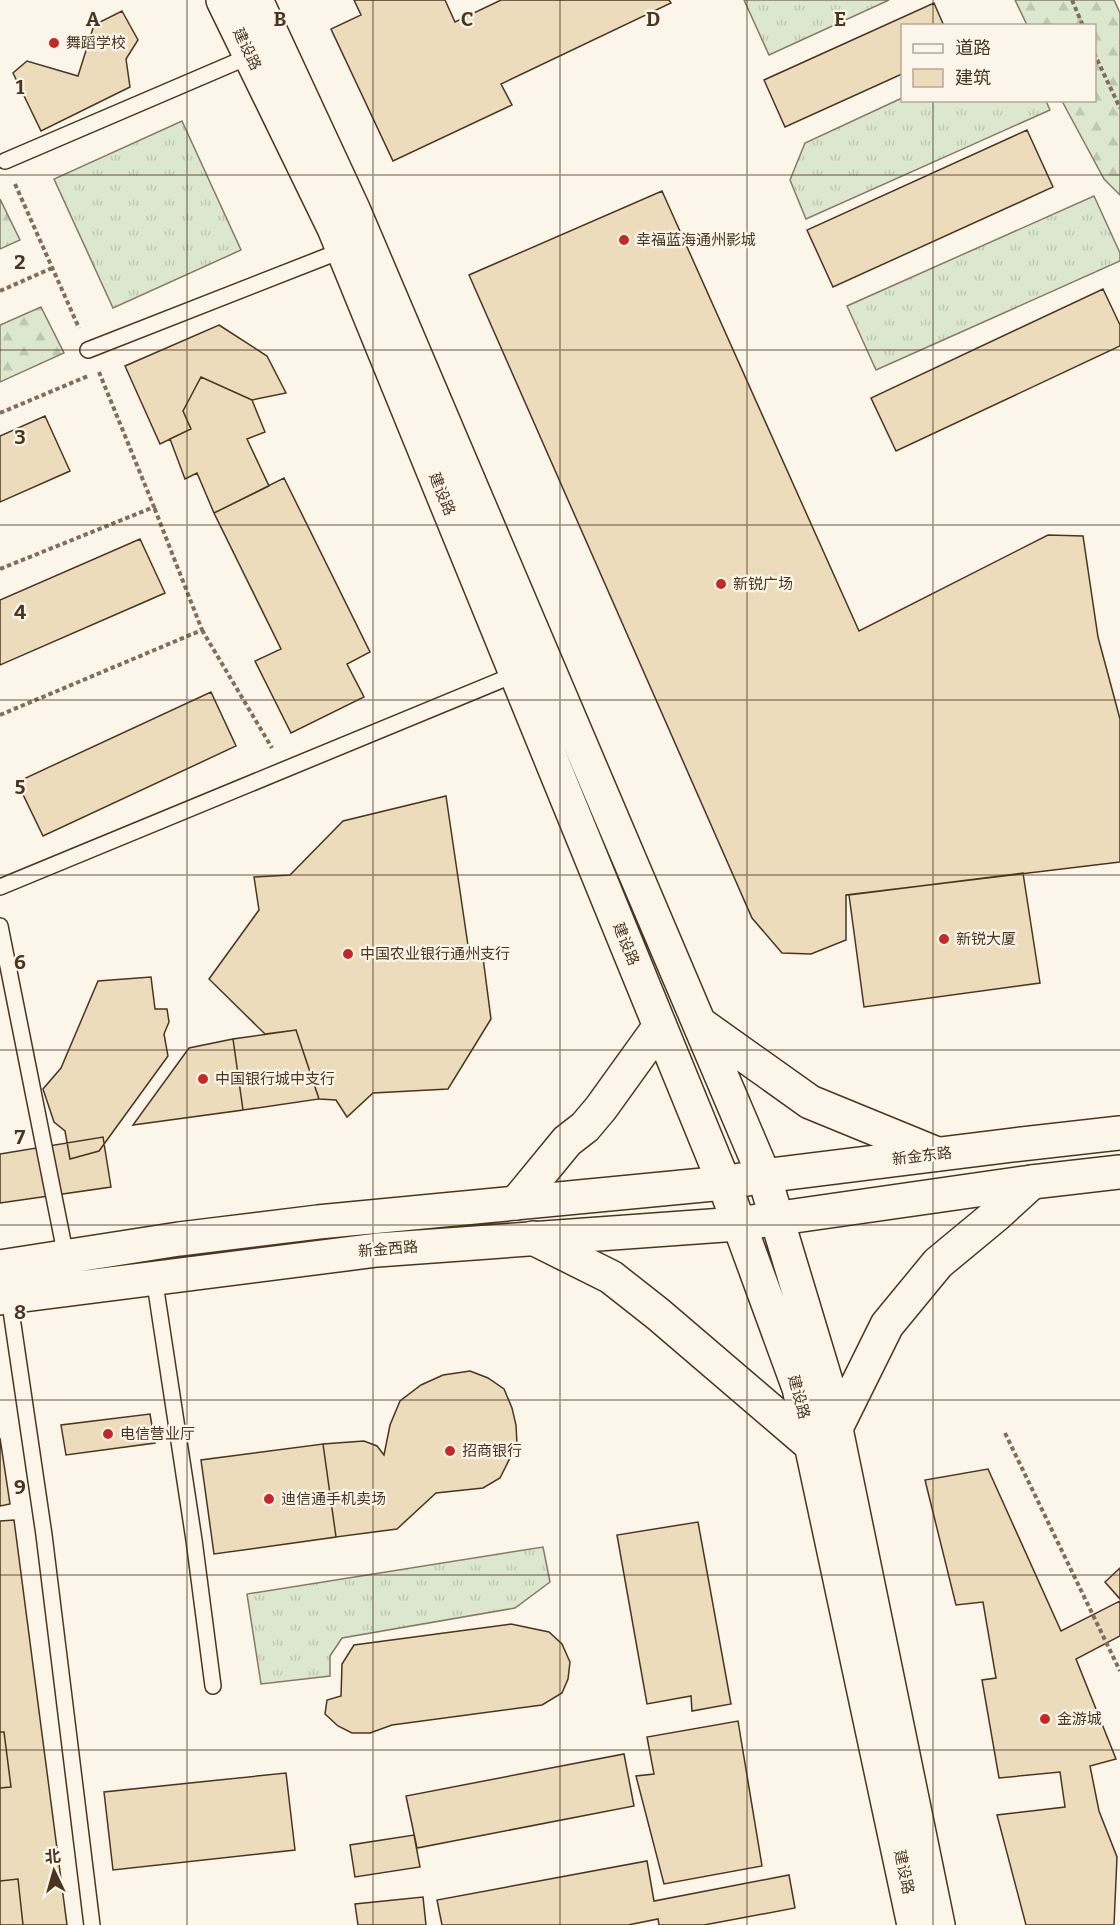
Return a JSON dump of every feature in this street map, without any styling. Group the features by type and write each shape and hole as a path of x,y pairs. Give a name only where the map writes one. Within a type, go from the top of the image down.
{"street":[{"name":"建设路","path":"224,0 343,250 724,1183 799,1388 824,1436 938,1925"},
{"name":"建设路","path":"256,0 353,209 764,1176 827,1385 824,1436 914,1925"},
{"path":"699,1023 810,1102 937,1154"},
{"path":"516,1203 567,1141 585,1127 601,1108 660,1026"},
{"name":"新金东路","path":"724,1183 937,1154 1120,1133"},
{"path":"777,1219 1032,1182 1120,1172"},
{"path":"534,1238 611,1277 711,1359 824,1436 887,1325 938,1263 1032,1182"},
{"path":"3,1287 66,1257 179,1239 307,1224 724,1183"},
{"name":"新金西路","path":"3,1287 154,1277 377,1250 738,1224 777,1219"}],"lane":[{"path":"5,161 250,56"},
{"path":"88,350 343,250"},
{"path":"0,887 516,674"},
{"path":"0,926 66,1257"},
{"path":"154,1277 194,1540 213,1686"},
{"path":"3,1287 44,1535 92,1925"}],"path":[{"path":"1072,0 1082,24"},
{"path":"1096,55 1120,108"},
{"path":"5,161 88,350"},
{"path":"0,291 52,268"},
{"path":"0,413 98,371 202,630 285,770"},
{"path":"0,568 154,507"},
{"path":"0,715 202,630"},
{"path":"1005,1433 1120,1671"}],"green space":[{"path":"744,0 889,0 769,55"},
{"path":"1015,0 1114,0 1120,13 1120,195 1104,179 1063,102 1096,102 1096,24 1027,24"},
{"path":"901,98 901,102 1046,102 1050,110 806,219 790,180 805,143"},
{"path":"182,121 241,250 113,308 54,179"},
{"path":"1094,196 1120,253 1120,261 876,370 847,306"},
{"path":"0,199 20,240 0,249"},
{"path":"41,307 64,353 0,382 0,325"},
{"path":"543,1547 550,1582 515,1608 342,1638 330,1656 330,1676 261,1684 247,1594"}],"building":[{"path":"354,0 445,0 455,22 501,0 669,0 671,3 501,84 512,105 393,161 331,29 361,15"},
{"path":"934,3 943,24 901,24 901,74 785,127 764,80"},
{"path":"122,11 138,40 126,59 130,87 41,131 13,73 27,61 78,76 94,25"},
{"path":"1027,130 1053,187 833,287 807,230"},
{"name":"新锐广场","path":"662,191 859,631 1048,535 1083,536 1098,637 1120,719 1120,862 846,895 846,940 811,954 782,953 752,918 469,275"},
{"path":"1103,289 1120,325 1120,346 896,451 871,398"},
{"path":"219,325 267,356 286,393 252,400 201,377 183,411 191,429 160,444 125,366"},
{"path":"201,377 252,400 265,432 247,439 269,486 214,513 197,473 185,479 170,439 191,429 183,411"},
{"path":"45,416 70,471 0,502 0,436"},
{"path":"284,478 370,652 347,664 364,697 291,733 255,661 281,649 214,513"},
{"path":"140,539 165,593 0,665 0,600"},
{"path":"211,692 236,746 43,836 17,782"},
{"name":"中国农业银行通州支行","path":"446,796 470,959 482,950 491,1019 448,1089 373,1093 347,1117 336,1100 319,1099 296,1030 265,1034 209,979 259,910 254,877 290,875 343,821"},
{"name":"新锐大厦","path":"1023,873 1040,983 864,1007 849,895"},
{"path":"151,977 155,1009 167,1009 169,1022 164,1034 168,1056 99,1151 70,1159 65,1131 54,1122 43,1089 61,1068 98,981"},
{"path":"296,1030 319,1099 243,1110 233,1039"},
{"name":"中国银行城中支行","path":"233,1039 243,1110 133,1125 189,1048"},
{"path":"103,1137 111,1187 0,1203 0,1154"},
{"name":"招商银行","path":"470,1371 488,1378 504,1389 512,1408 517,1444 500,1478 483,1488 436,1493 397,1529 336,1537 323,1444 364,1441 377,1446 384,1455 390,1425 400,1401 421,1385 443,1375"},
{"name":"电信营业厅","path":"150,1414 155,1443 66,1455 61,1425"},
{"path":"0,1438 10,1504 0,1506"},
{"name":"迪信通手机卖场","path":"323,1444 336,1537 214,1554 201,1460"},
{"name":"金游城","path":"988,1469 1061,1631 1120,1601 1120,1636 1076,1659 1116,1759 1090,1766 1099,1811 1117,1857 1114,1925 1026,1925 997,1815 1065,1807 1060,1772 999,1778 982,1680 996,1678 983,1602 956,1605 925,1480"},
{"path":"14,1520 67,1925 0,1925 0,1521"},
{"path":"698,1522 731,1704 692,1711 691,1696 647,1704 617,1535"},
{"path":"1120,1568 1120,1599 1105,1582"},
{"path":"511,1624 549,1632 562,1644 570,1662 568,1679 562,1693 542,1705 392,1725 370,1733 352,1733 338,1726 325,1714 327,1700 341,1696 342,1664 354,1645"},
{"path":"738,1721 762,1866 664,1884 636,1776 654,1774 647,1737"},
{"path":"0,1732 4,1732 11,1787 0,1788"},
{"path":"624,1754 634,1806 417,1848 406,1796"},
{"path":"286,1773 295,1850 113,1870 104,1792"},
{"path":"414,1835 420,1867 355,1877 350,1845"},
{"path":"647,1861 654,1901 789,1875 795,1908 704,1925 659,1925 658,1919 628,1925 442,1925 437,1900"},
{"path":"18,1879 23,1925 0,1925 0,1881"},
{"path":"423,1897 426,1925 358,1925 355,1904"}],"place":[{"name":"舞蹈学校","path":"54,43"},
{"name":"幸福蓝海通州影城","path":"624,240"},
{"name":"新锐广场","path":"721,584"},
{"name":"新锐大厦","path":"944,939"},
{"name":"中国农业银行通州支行","path":"348,954"},
{"name":"中国银行城中支行","path":"203,1079"},
{"name":"电信营业厅","path":"108,1434"},
{"name":"招商银行","path":"450,1451"},
{"name":"迪信通手机卖场","path":"269,1499"},
{"name":"金游城","path":"1045,1719"}]}
